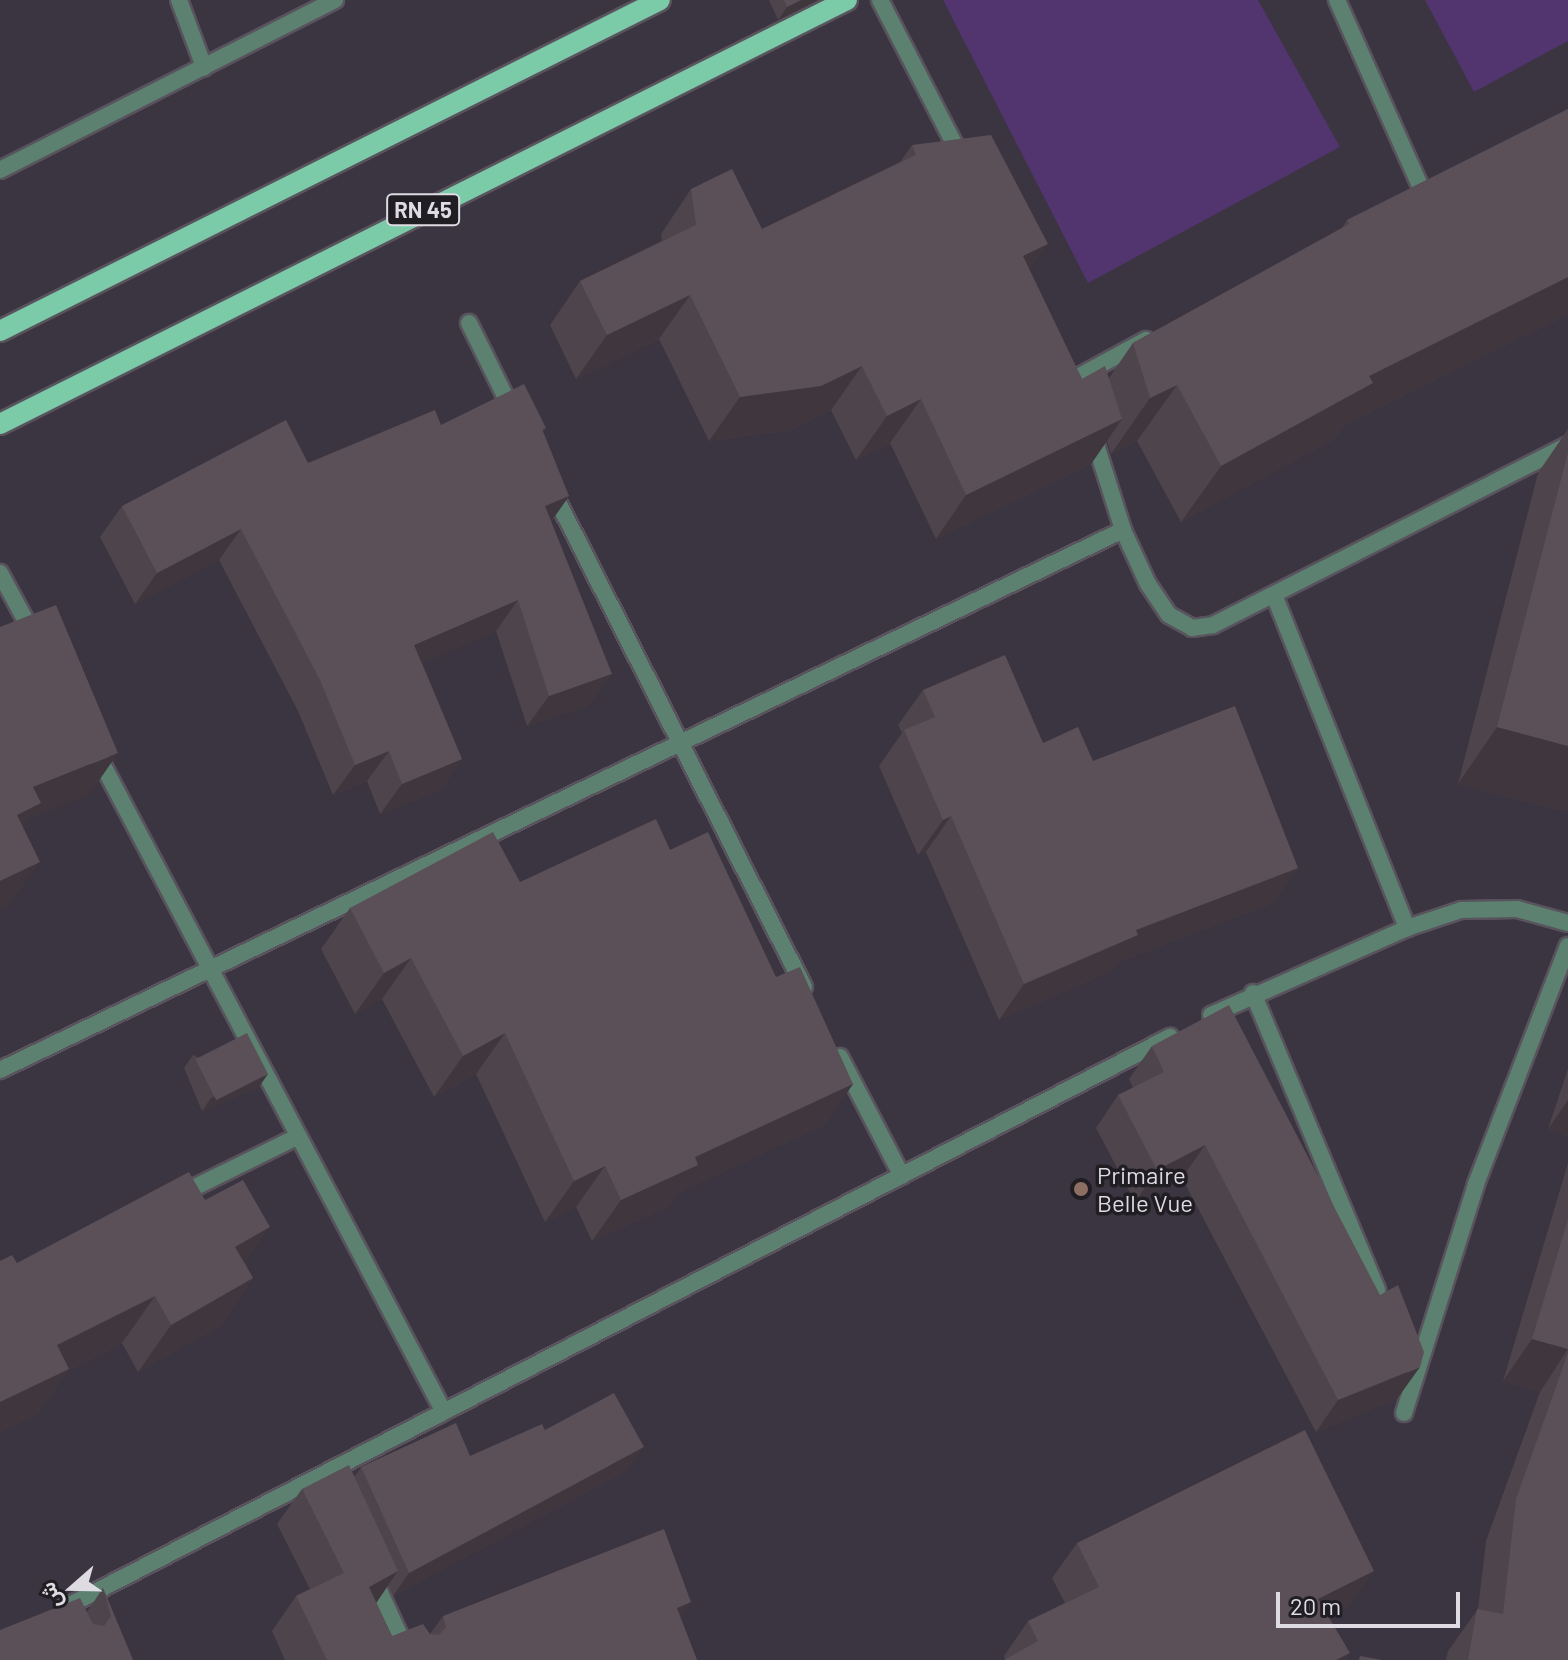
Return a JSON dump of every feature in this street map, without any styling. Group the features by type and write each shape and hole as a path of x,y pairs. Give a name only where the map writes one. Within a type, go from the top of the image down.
{"main road":[{"path":"0,331 660,0"},
{"name":"RN 45","path":"0,424 847,0"}],"street":[{"path":"179,0 204,67"},
{"path":"0,170 335,0"},
{"path":"880,0 974,182"},
{"path":"1337,0 1422,190"},
{"path":"469,323 525,435"},
{"path":"1159,333 1077,386 1123,530 1169,615 1192,628 1213,625 1568,445"},
{"path":"546,477 815,1009"},
{"path":"0,1070 212,965 1123,530"},
{"path":"1,577 40,648"},
{"path":"1274,595 1407,928"},
{"path":"85,730 212,965 444,1412"},
{"path":"54,1627 49,1616 328,1481 444,1412 1253,993 1407,928 1461,910 1517,909 1568,923"},
{"path":"1404,1413 1476,1184 1568,946"},
{"path":"1253,993 1377,1290"},
{"path":"829,1037 902,1176"},
{"path":"160,1204 299,1136"},
{"path":"365,1560 411,1660"}],"shaded area":[{"path":"943,0 1258,0 1340,147 1088,283"},
{"path":"1425,0 1568,0 1568,41 1474,92"}],"building":[{"path":"784,0 801,0 787,7"},
{"path":"1568,109 1568,277 1369,376 1373,383 1221,466 1177,385 1150,398 1133,343 1349,224 1347,220"},
{"path":"991,135 1048,244 1023,256 1082,379 1105,366 1122,419 966,495 921,399 887,416 862,366 821,386 740,397 690,295 607,335 580,281 696,225 691,189 732,169 762,229 916,155 912,145"},
{"path":"524,384 546,428 542,429 569,496 545,506 612,674 549,696 518,600 414,645 462,759 402,784 389,751 355,765 320,680 241,529 157,573 122,506 286,420 308,463 435,410 441,425"},
{"path":"1568,452 1568,746 1497,727"},
{"path":"56,605 118,753 33,787 41,803 17,815 40,862 0,881 0,627"},
{"path":"1005,655 1043,743 1078,727 1093,761 1235,706 1298,868 1136,930 1138,935 1024,984 951,816 943,820 904,730 935,717 923,690"},
{"path":"656,819 670,850 708,832 776,977 800,967 853,1084 695,1157 698,1165 621,1200 605,1166 574,1181 505,1033 463,1056 411,958 384,973 350,908 493,832 520,882"},
{"path":"1229,1005 1380,1295 1398,1285 1424,1352 1420,1367 1338,1400 1205,1145 1157,1170 1118,1095 1164,1072 1152,1046"},
{"path":"247,1033 268,1074 216,1100 195,1059"},
{"path":"189,1172 205,1200 243,1180 270,1227 235,1247 253,1278 171,1325 155,1296 57,1345 69,1369 0,1402 0,1261 12,1255 17,1263"},
{"path":"1568,1219 1568,1349 1532,1339"},
{"path":"1568,1353 1568,1660 1468,1660 1477,1609 1503,1614 1516,1499"},
{"path":"614,1393 644,1447 409,1573 361,1467 456,1423 470,1456 542,1424 545,1430"},
{"path":"1305,1430 1374,1571 1318,1599 1350,1653 1336,1660 1004,1660 1038,1641 1028,1621 1099,1587 1077,1543"},
{"path":"349,1465 398,1571 369,1587 392,1636 423,1624 430,1634 439,1635 446,1627 443,1616 664,1529 691,1602 677,1608 697,1660 327,1660 296,1596 344,1573 302,1489"},
{"path":"103,1588 133,1660 0,1660 0,1630 80,1598 93,1624 104,1626 111,1616"},
{"path":"1360,1656 1382,1660 1359,1660"}],"place":[{"name":"Primaire Belle Vue","path":"1081,1189"}]}
